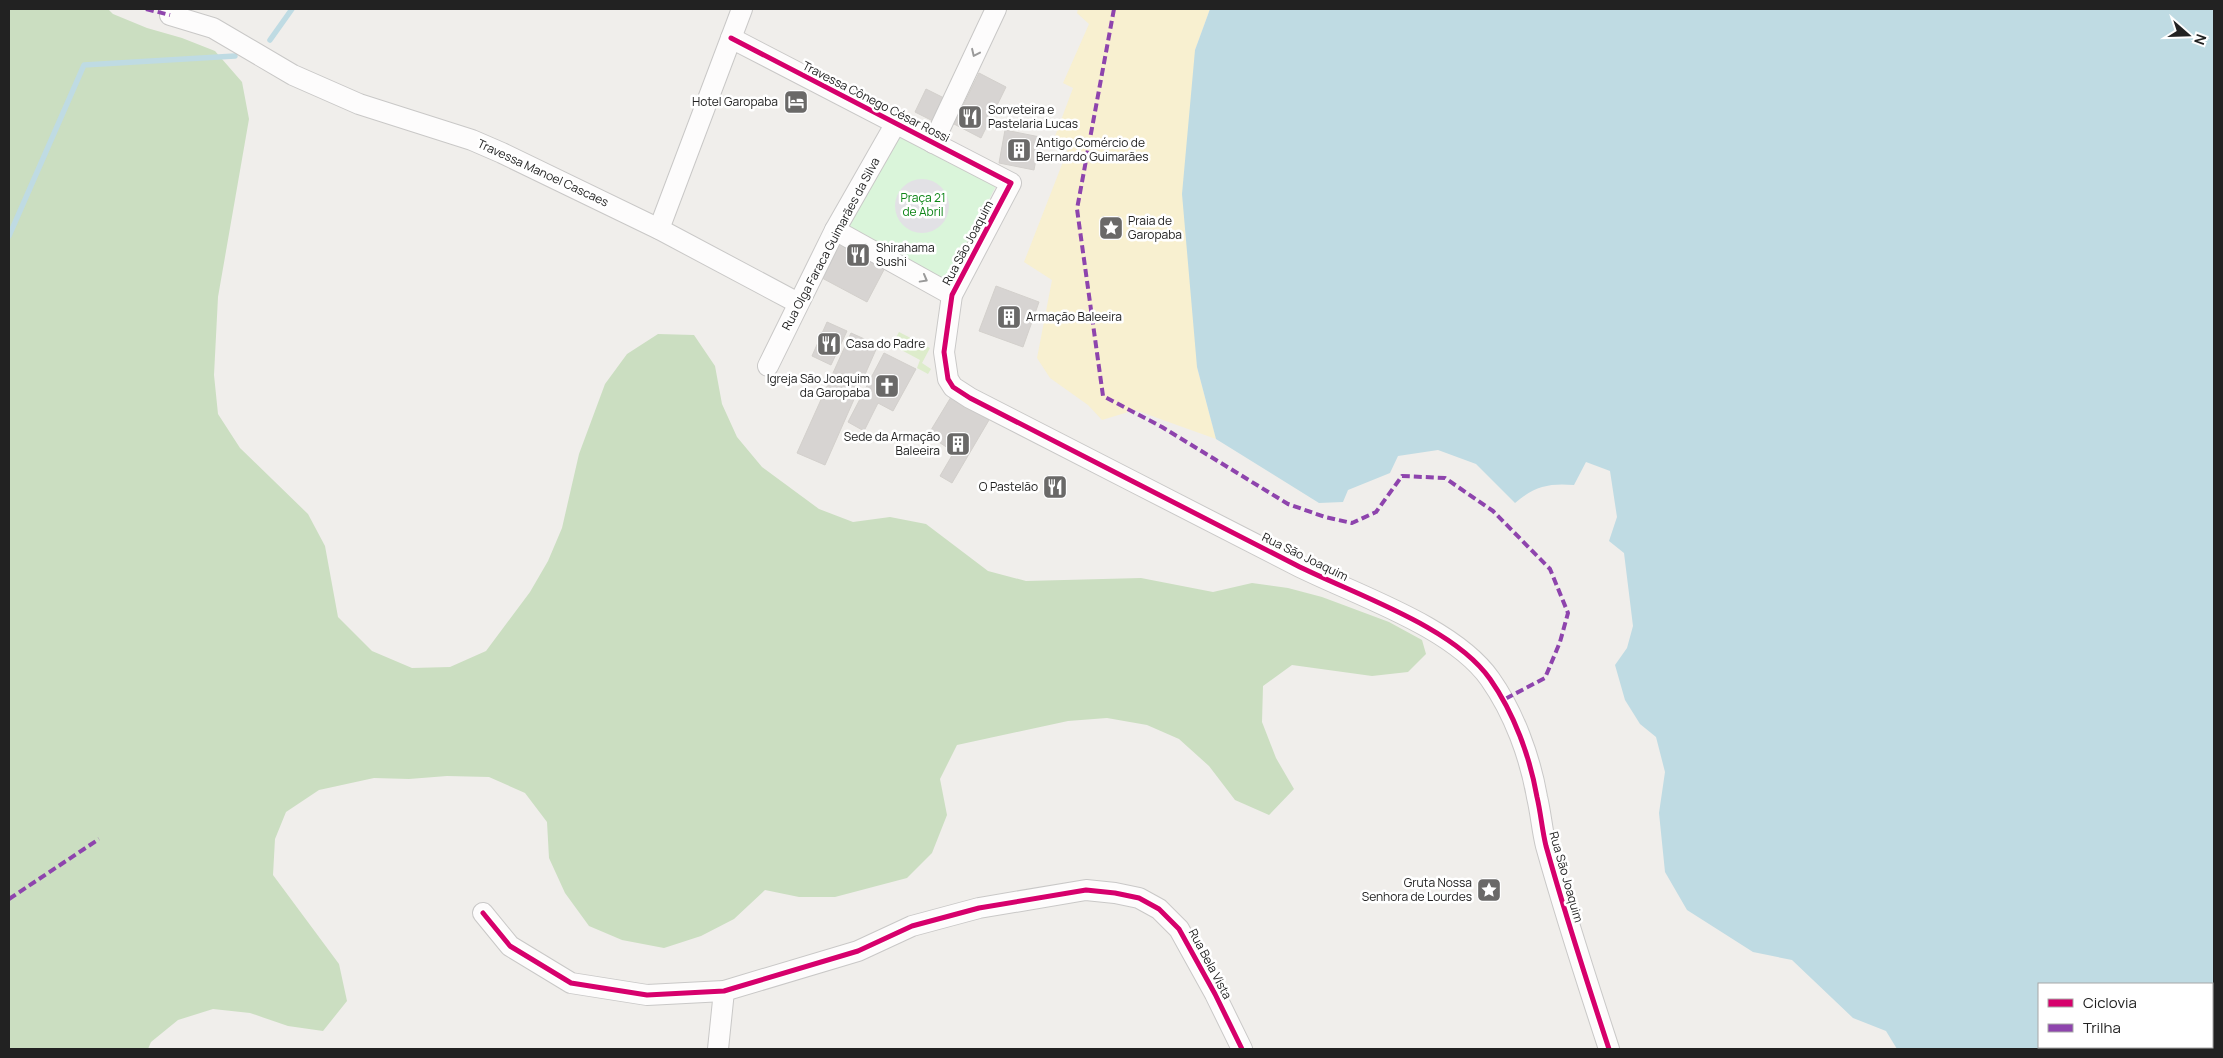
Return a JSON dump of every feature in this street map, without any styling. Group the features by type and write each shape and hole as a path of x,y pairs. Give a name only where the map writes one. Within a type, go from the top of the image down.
{"street":[{"path":"659,229 742,9"},
{"path":"933,143 996,9"},
{"name":"Travessa Manoel Cascaes","path":"170,15 213,28 293,74 358,104 472,140 502,152 659,229 798,303"},
{"name":"Travessa Cônego César Rossi","path":"731,38 1012,183"},
{"name":"Rua Olga Faraca Guimarães da Silva","path":"768,366 835,230 896,123"},
{"name":"Rua São Joaquim","path":"1012,183 952,295 944,352 948,380 953,387 970,398 1298,567 1362,595 1432,630 1476,662 1490,678 1503,700 1526,752 1538,798 1541,828 1558,891 1609,1049"},
{"path":"835,230 952,295"},
{"name":"Rua Bela Vista","path":"483,913 510,946 571,983 647,995 724,991 858,950 912,926 979,908 1086,890 1115,893 1138,898 1159,909 1179,928 1242,1049"},
{"path":"718,1049 724,991"}],"green space":[{"path":"9,9 108,9 113,14 147,28 182,38 215,51 242,82 249,119 218,297 214,375 218,414 240,448 308,514 325,546 338,617 372,651 412,668 450,667 486,651 530,592 548,561 562,528 579,454 605,384 627,354 658,334 694,335 715,366 722,404 737,437 762,467 819,509 853,522 890,517 926,524 988,571 1026,581 1141,578 1213,592 1252,583 1288,588 1322,597 1389,622 1422,640 1426,654 1408,672 1372,676 1292,665 1263,686 1262,722 1276,758 1294,789 1269,815 1235,800 1209,766 1179,739 1147,725 1107,718 1068,721 957,745 940,779 947,815 932,853 907,878 835,897 799,897 765,890 734,919 701,936 664,948 622,940 589,926 565,893 549,858 547,822 525,793 489,777 447,776 409,779 374,778 319,790 286,812 275,839 273,875 339,964 347,1001 323,1031 288,1026 250,1013 213,1009 178,1020 151,1042 148,1049 9,1049"},
{"name":"Praça 21 de Abril","path":"900,131 997,184 947,281 848,226"},
{"path":"899,332 930,348 922,363 931,369 928,374 917,368 920,360 892,345"}],"sand":[{"name":"Praia de Garopaba","path":"1078,9 1210,9 1195,50 1197,367 1216,439 1135,410 1102,420 1088,405 1050,378 1037,358 1052,280 1024,262 1068,149 1054,139 1073,88 1063,83 1089,24 1077,13"}],"shaded area":[{"name":"Praça 21 de Abril","path":"922,179 932,181 941,187 947,196 949,206 947,216 941,225 932,231 922,233 912,231 903,225 897,216 895,206 897,196 903,187 912,181"}],"water":[{"path":"1210,9 2214,9 2214,1049 1897,1049 1886,1031 1853,1018 1792,960 1753,952 1687,910 1665,872 1659,813 1665,772 1656,737 1640,724 1625,700 1615,665 1627,648 1633,626 1624,553 1609,541 1617,517 1610,471 1586,462 1574,485 1550,485 1536,489 1515,503 1476,464 1438,450 1398,456 1390,473 1348,490 1343,502 1319,503 1216,439 1197,367 1182,194 1195,50"}],"building":[{"path":"979,73 1006,87 981,138 954,124"},
{"path":"926,89 946,99 935,122 915,112"},
{"name":"Antigo Comércio de Bernardo Guimarães","path":"1005,130 1040,137 1034,170 999,163"},
{"path":"842,240 887,264 867,302 822,278"},
{"name":"Armação Baleeira","path":"996,286 1039,302 1023,347 979,331"},
{"name":"Casa do Padre","path":"827,322 847,331 831,365 812,356"},
{"path":"851,333 878,345 825,465 797,453"},
{"name":"Igreja São Joaquim da Garopaba","path":"884,353 916,369 893,411 878,403 864,431 848,422"},
{"name":"Sede da Armação Baleeira","path":"951,397 989,420 952,483 940,476 954,452 928,435"}],"waterway":[{"path":"270,40 292,9"},
{"path":"9,236 84,65 235,56"}],"marked path":[{"path":"146,9 170,15"},
{"path":"1114,9 1077,209 1103,396 1162,427 1288,504 1325,517 1352,523 1376,512 1402,476 1445,478 1493,511 1550,569 1568,613 1560,642 1545,678 1503,700"},
{"path":"9,899 99,839"}],"cycle path":[{"path":"731,38 1011,183 952,295 944,352 948,379 953,387 970,398 1296,565 1427,627 1452,643 1473,660 1490,679 1514,721 1530,766 1546,846 1568,922 1609,1049"},
{"path":"483,913 510,946 571,983 647,995 724,991 858,951 912,926 979,908 1086,890 1115,893 1139,898 1159,909 1179,929 1215,994 1242,1049"}],"place":[{"name":"Hotel Garopaba","path":"796,102"},
{"name":"Sorveteira e Pastelaria Lucas","path":"970,117"},
{"name":"Antigo Comércio de Bernardo Guimarães","path":"1019,150"},
{"name":"Praia de Garopaba","path":"1111,228"},
{"name":"Shirahama Sushi","path":"858,255"},
{"name":"Armação Baleeira","path":"1009,317"},
{"name":"Casa do Padre","path":"829,344"},
{"name":"Igreja São Joaquim da Garopaba","path":"887,386"},
{"name":"Sede da Armação Baleeira","path":"958,444"},
{"name":"O Pastelão","path":"1055,487"},
{"name":"Gruta Nossa Senhora de Lourdes","path":"1489,890"}]}
